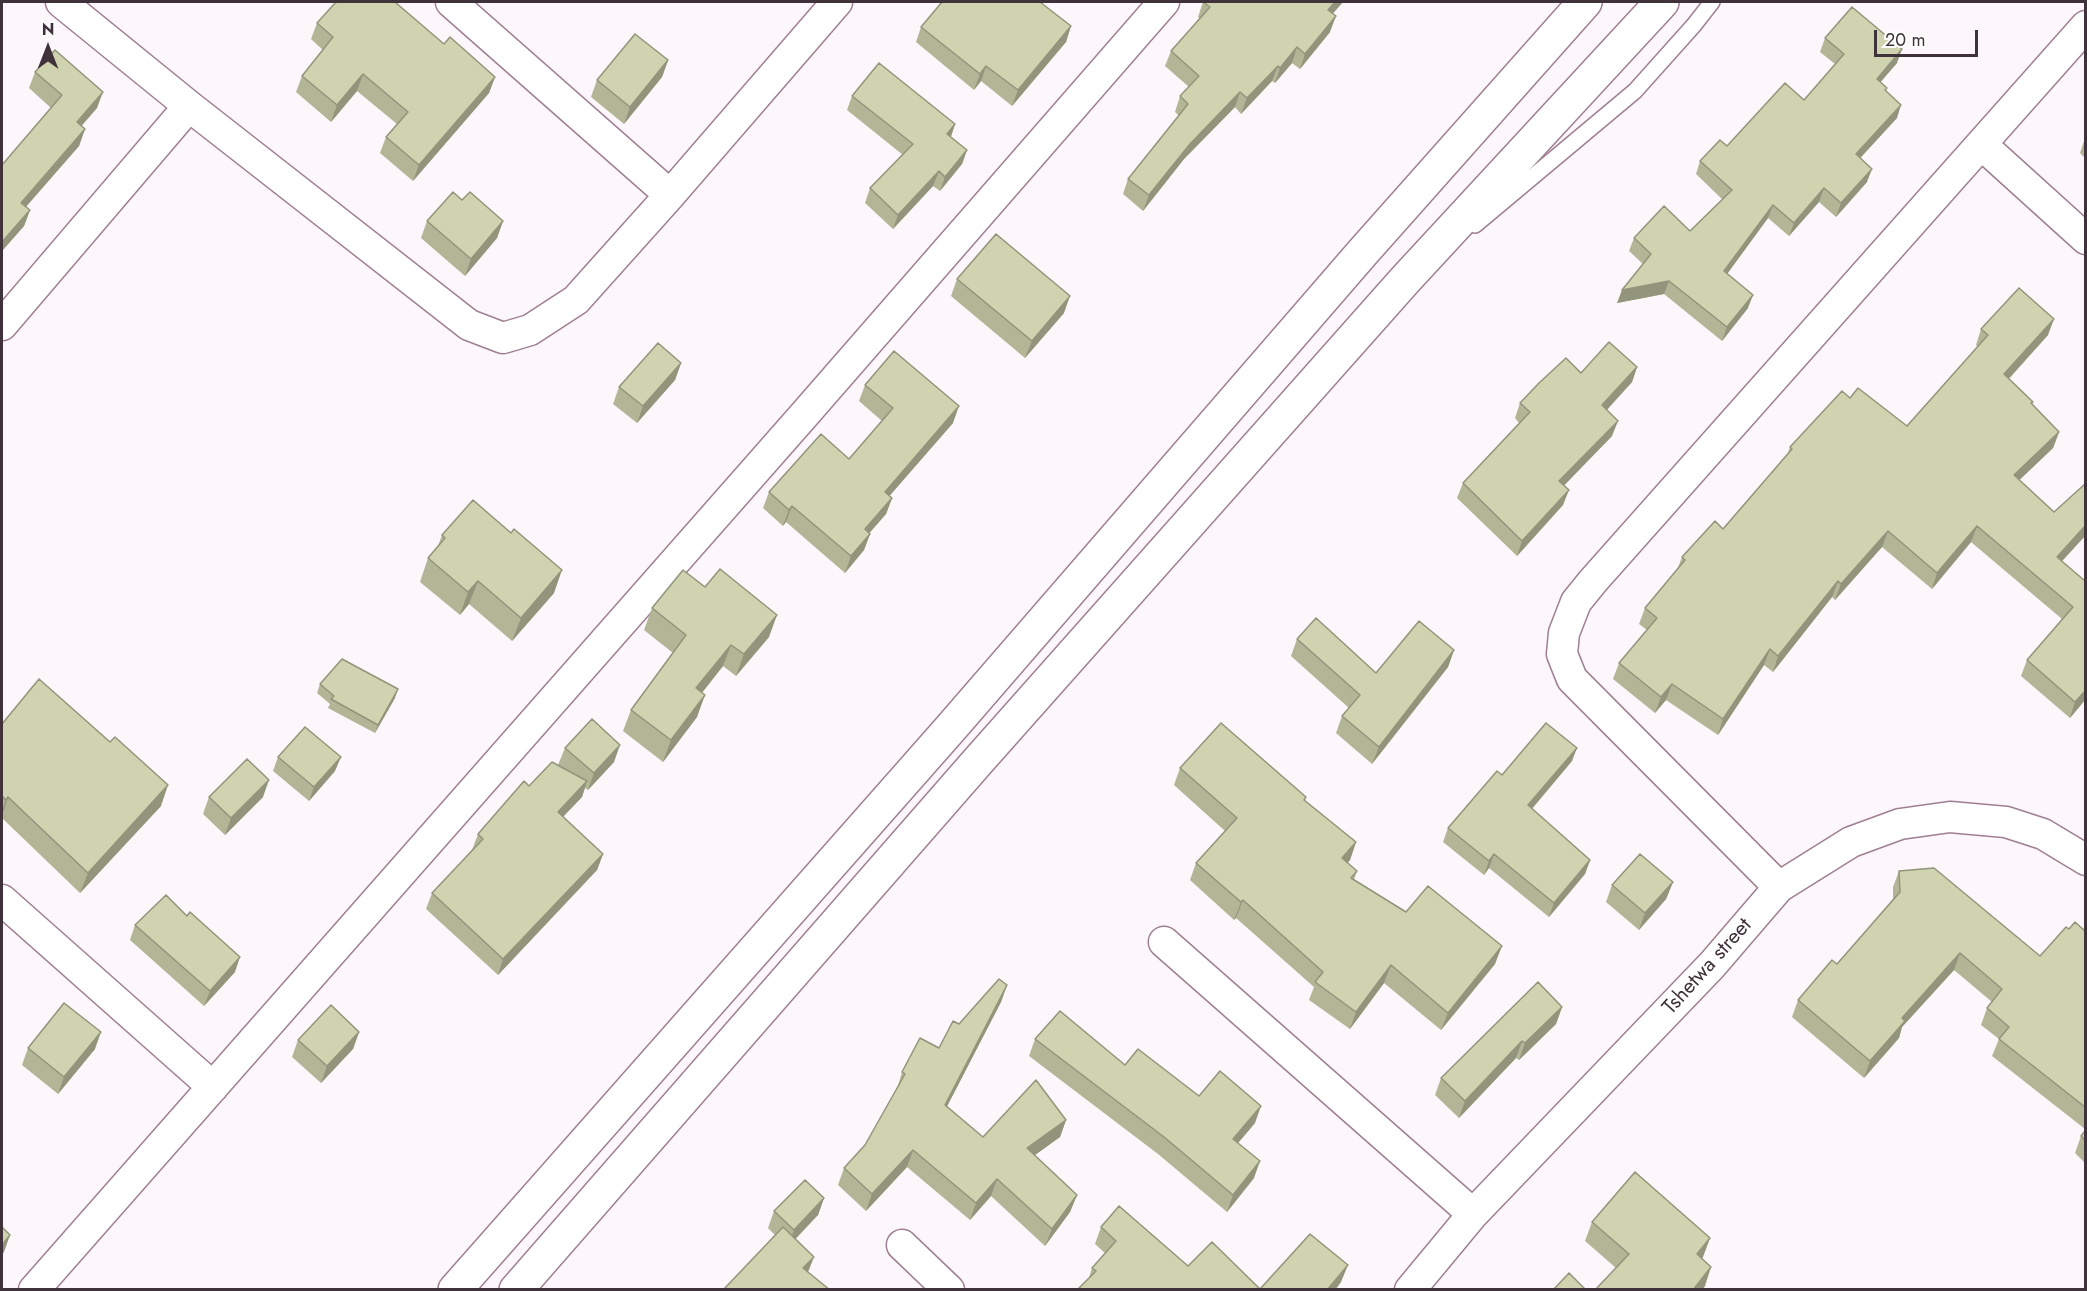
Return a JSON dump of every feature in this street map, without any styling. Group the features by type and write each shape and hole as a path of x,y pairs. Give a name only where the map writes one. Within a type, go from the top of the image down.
{"main road":[{"path":"455,1290 950,729 1363,252 1585,2"},
{"path":"516,1290 971,769 1405,280 1662,2"}],"street":[{"path":"61,2 189,106 469,325 503,338 530,330 576,300 837,2"},
{"path":"451,2 670,195"},
{"path":"34,1290 1164,2"},
{"path":"1779,887 1572,679 1562,654 1564,633 1576,602 1593,581 2085,27"},
{"path":"2,325 189,106"},
{"path":"1981,144 2085,239"},
{"name":"Tshetwa street","path":"1410,1290 1473,1214 1712,965 1779,887 1851,842 1900,824 1950,818 2006,822 2043,834 2085,860"},
{"path":"2,900 213,1087"},
{"path":"1164,942 1473,1214"},
{"path":"902,1245 949,1290"}],"lane":[{"path":"1405,280 1497,207 1635,91 1712,2"}],"building":[{"path":"336,2 395,2 444,44 450,37 495,77 419,165 386,137 408,112 363,74 337,105 302,76 333,37 317,23"},
{"path":"942,2 1040,2 1071,26 1018,90 986,66 980,74 921,27"},
{"path":"1203,2 1335,2 1328,10 1336,16 1305,54 1297,47 1280,68 1278,66 1247,98 1240,92 1190,144 1149,195 1128,179 1188,104 1180,96 1199,76 1171,51 1210,7"},
{"path":"1852,7 1902,49 1877,79 1901,105 1856,154 1872,169 1841,203 1824,188 1794,223 1773,205 1724,271 1753,295 1727,327 1669,281 1622,290 1651,254 1634,238 1664,206 1690,231 1732,190 1700,161 1720,140 1727,146 1785,83 1804,100 1844,54 1825,38"},
{"path":"635,34 668,60 630,107 597,80"},
{"path":"55,50 103,92 77,122 85,129 21,203 30,210 2,242 2,165 62,95 35,72"},
{"path":"879,63 955,124 947,134 967,150 945,177 939,171 898,215 870,188 913,144 852,96"},
{"path":"453,192 462,200 470,192 503,221 471,259 427,221"},
{"path":"996,234 1070,296 1032,341 957,279"},
{"path":"2019,288 2054,319 2004,374 2059,432 2014,475 2054,512 2085,484 2085,526 2057,557 2085,581 2085,691 2075,702 2027,660 2073,607 1977,526 1937,573 1888,531 1841,584 1838,581 1778,656 1770,649 1723,719 1672,684 1661,697 1619,663 1657,618 1645,608 1685,560 1682,557 1715,521 1723,529 1792,449 1790,447 1842,391 1850,398 1858,388 1907,426 1988,335 1981,329"},
{"path":"1609,342 1637,367 1602,405 1618,421 1559,481 1569,490 1522,541 1463,483 1530,412 1520,403 1539,383 1566,358 1581,373"},
{"path":"658,343 681,363 643,406 619,387"},
{"path":"894,351 959,406 885,492 892,498 865,529 870,534 851,556 792,506 789,510 769,492 821,434 849,459 893,408 865,385"},
{"path":"473,500 511,533 514,529 562,570 521,618 478,581 468,592 428,558 445,538 442,535"},
{"path":"720,569 777,615 744,654 731,645 696,688 705,695 671,740 631,710 686,635 652,608 683,570 705,587"},
{"path":"1316,618 1376,673 1419,621 1454,650 1379,747 1342,716 1360,695 1297,639"},
{"path":"342,659 398,689 378,725 331,699 334,696 320,684"},
{"path":"39,679 110,742 115,737 168,785 88,873 8,797 6,800 2,796 2,724"},
{"path":"592,719 620,745 594,773 565,748"},
{"path":"1221,723 1306,797 1304,800 1356,842 1342,858 1357,871 1351,878 1406,912 1428,886 1502,946 1448,1013 1391,965 1356,1012 1315,982 1323,972 1243,900 1241,902 1196,863 1237,818 1180,768"},
{"path":"1546,723 1577,748 1528,805 1590,860 1554,903 1494,854 1489,861 1448,828 1497,771 1502,775"},
{"path":"305,727 341,757 314,787 278,757"},
{"path":"247,759 269,780 231,818 209,797"},
{"path":"552,762 587,781 558,812 603,854 503,959 432,893 483,839 478,834 524,781 529,786"},
{"path":"1640,854 1673,882 1645,913 1612,885"},
{"path":"1934,868 2040,956 2066,927 2069,929 2075,922 2085,931 2085,1107 1999,1039 2009,1027 1987,1008 2002,989 1960,953 1902,1018 1905,1021 1870,1061 1798,1000 1832,960 1837,964 1900,892 1899,871"},
{"path":"166,895 187,916 190,912 240,957 210,991 135,925"},
{"path":"999,979 1007,985 945,1105 983,1137 1036,1080 1066,1120 1027,1148 1077,1195 1052,1229 997,1179 976,1203 913,1150 872,1194 844,1168 865,1145 905,1074 902,1072 920,1038 939,1048 953,1021 959,1024"},
{"path":"1538,982 1562,1007 1525,1043 1522,1041 1465,1101 1441,1078"},
{"path":"64,1003 101,1032 64,1077 28,1048"},
{"path":"331,1005 359,1032 327,1066 298,1040"},
{"path":"1060,1011 1125,1065 1138,1049 1199,1096 1220,1071 1261,1106 1233,1139 1260,1161 1233,1195 1164,1137 1035,1039"},
{"path":"1635,1172 1710,1238 1697,1254 1711,1267 1693,1290 1595,1290 1629,1254 1592,1222"},
{"path":"805,1180 824,1198 794,1230 774,1211"},
{"path":"1119,1206 1188,1266 1212,1242 1260,1289 1310,1234 1348,1265 1327,1290 1077,1290 1096,1271 1092,1268 1116,1241 1101,1227"},
{"path":"2,1227 10,1235 2,1245"},
{"path":"783,1227 814,1257 803,1268 830,1290 723,1290"},
{"path":"1569,1273 1586,1290 1553,1290"}]}
